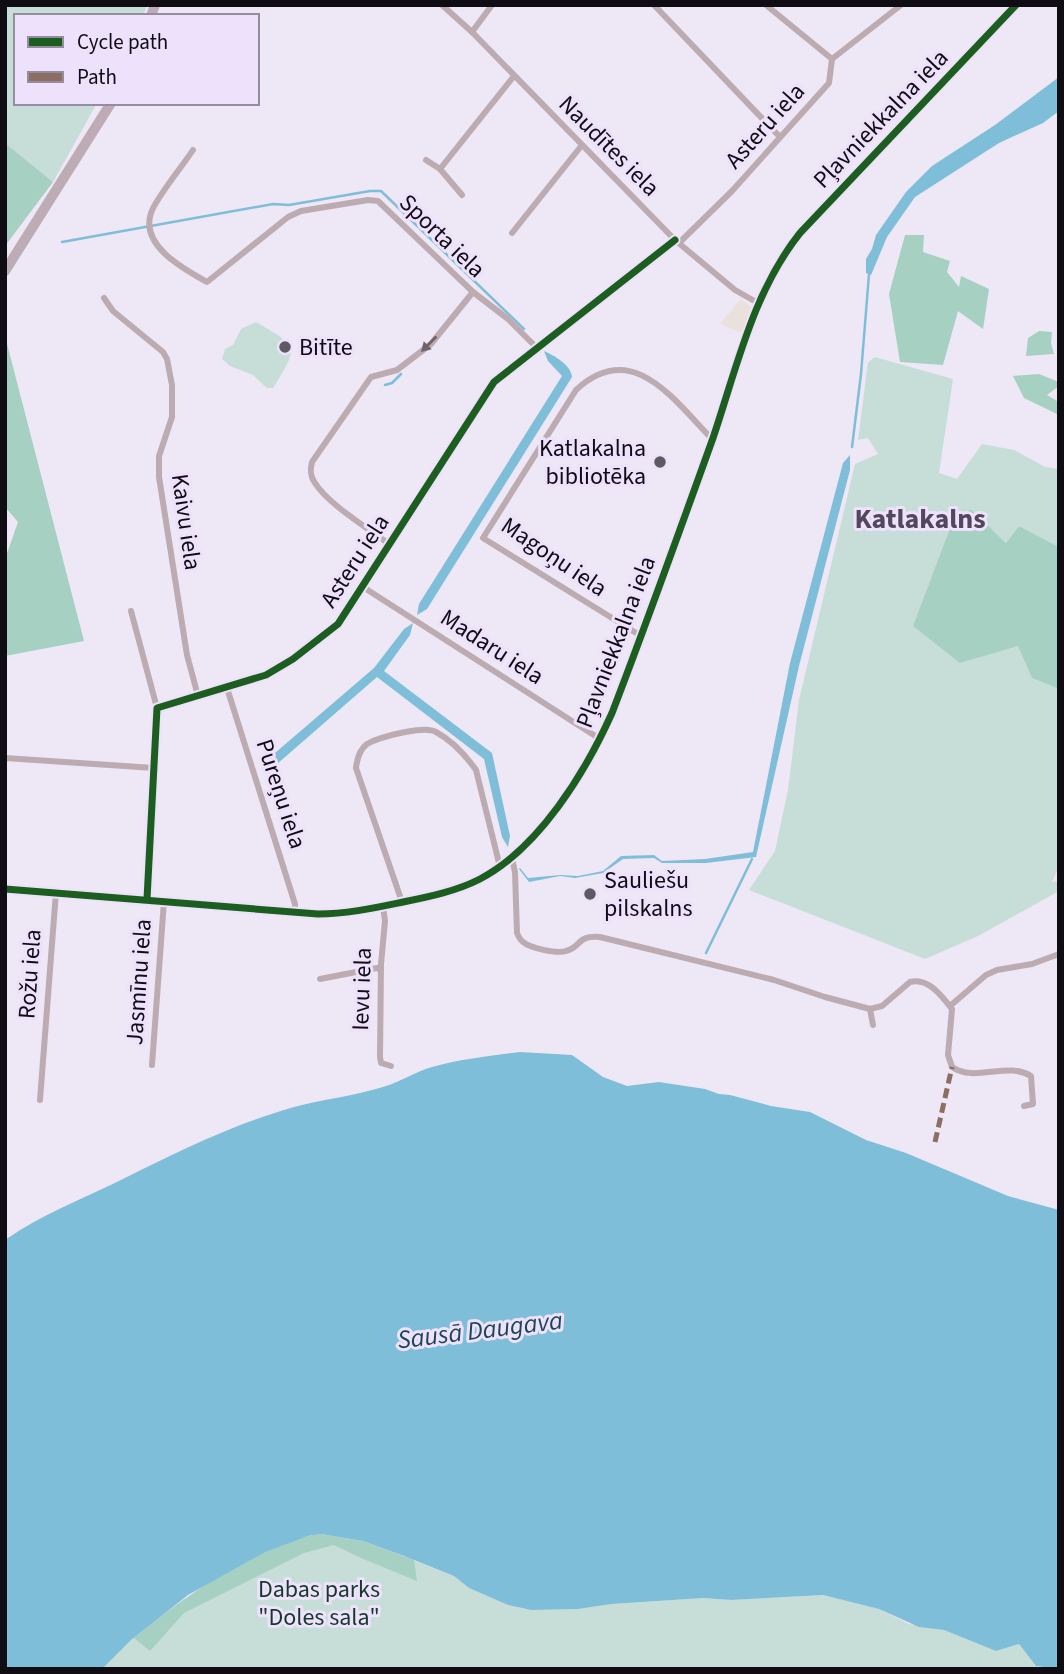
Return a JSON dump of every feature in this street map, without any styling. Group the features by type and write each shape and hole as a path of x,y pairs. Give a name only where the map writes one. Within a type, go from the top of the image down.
{"main road":[{"path":"5,271 110,105"}],"street":[{"name":"Naudītes iela","path":"442,5 677,241 736,290 758,303"},
{"path":"471,32 492,5"},
{"path":"654,5 779,136"},
{"path":"766,5 832,60 901,5"},
{"name":"Pļavniekkalna iela","path":"5,889 353,913 463,886 512,859 566,795 600,739 641,636 758,303 776,266 800,233 1016,5"},
{"name":"Asteru iela","path":"157,708 227,688 279,668 330,631 363,587 494,382 677,241 732,191 779,136 830,83 832,60"},
{"path":"440,169 514,76"},
{"path":"512,233 582,145"},
{"name":"Sporta iela","path":"193,150 151,213 150,235 155,243 185,269 207,282 288,217 301,211 368,200 378,201 473,292 508,319 537,348"},
{"path":"426,160 440,169 462,195"},
{"path":"389,544 316,486 311,477 312,462 371,377 401,368 431,344 473,292"},
{"name":"Kaivu iela","path":"104,298 113,311 163,352 170,370 172,417 159,456 159,477 187,655 198,696"},
{"name":"Magoņu iela","path":"641,636 483,538 576,390 589,378 610,370 632,369 646,376 712,439"},
{"name":"Madaru iela","path":"363,587 600,739"},
{"path":"131,611 157,708 147,899"},
{"name":"Pureņu iela","path":"227,688 295,911"},
{"path":"402,902 356,768 357,756 366,744 414,729 434,730 467,758 476,770 500,867"},
{"path":"5,758 154,768"},
{"path":"512,859 515,872 517,933 520,940 559,952 571,949 584,938 600,937 762,977 825,998 870,1009 882,1006 915,981 927,983 950,1006 953,1014 948,1055 952,1067 970,1073 1022,1070 1031,1076 1033,1087 1033,1104 1024,1107"},
{"name":"Rožu iela","path":"40,1100 55,892"},
{"name":"Jasmīnu iela","path":"152,1065 164,901"},
{"name":"Ievu iela","path":"383,906 385,921 381,970 380,1058 384,1066 391,1066"},
{"path":"950,1006 986,975 997,970 1032,964 1059,954"},
{"path":"320,979 377,968 381,970"},
{"path":"870,1009 873,1025"}],"shaded area":[{"path":"741,299 751,307 742,333 720,324"}],"green space":[{"path":"5,5 147,5 144,14 14,14 14,105 96,105 53,182 5,143"},
{"path":"5,143 53,182 5,246"},
{"path":"905,235 924,235 923,252 950,261 947,272 959,287 961,276 989,289 983,329 958,311 943,365 900,362 889,294"},
{"path":"256,322 280,337 290,349 287,363 273,388 267,388 253,375 230,366 222,359 225,349 233,345 241,329"},
{"path":"1039,331 1052,332 1054,354 1026,356 1028,338"},
{"path":"5,336 84,641 5,656 5,559 18,522 5,507"},
{"path":"875,357 953,379 939,473 957,479 982,444 1014,450 1045,467 1059,469 1059,547 1019,526 1006,543 972,510 960,663 1018,645 1032,678 1059,689 1059,866 1052,882 1059,881 1059,891 978,936 925,959 749,890 775,851 788,790 799,700 855,464 878,454 868,438 858,440 868,362"},
{"path":"1039,374 1059,382 1059,386 1047,395 1059,402 1059,415 1024,398 1013,376"},
{"path":"972,510 1006,543 1019,526 1059,547 1059,689 1032,678 1018,646 960,663 913,626 956,513"},
{"path":"321,1534 363,1541 414,1560 417,1581 334,1545 304,1553 184,1613 150,1651 134,1638 198,1590 247,1560 297,1539"},
{"name":"Dabas parks \"Doles sala\"","path":"308,1536 381,1548 454,1576 469,1588 508,1605 530,1610 578,1609 703,1598 731,1600 823,1595 879,1609 909,1624 944,1630 996,1651 1019,1644 1036,1666 1048,1669 102,1669 148,1625 173,1607 224,1576"}],"water":[{"path":"1059,77 1059,111 1043,123 999,143 915,197 887,237 871,275 866,273 866,259 876,235 906,192 932,166 995,125"},
{"path":"544,351 566,365 572,377 427,609 417,615 419,604 562,376 548,361"},
{"path":"850,455 850,470 799,666 756,857 706,863 662,863 654,858 623,859 603,873 575,878 560,876 529,882 520,868 528,878 560,875 578,876 603,871 621,856 654,855 662,861 705,859 753,852 790,663 843,463"},
{"path":"413,623 410,635 384,671 492,753 510,836 508,847 502,837 484,759 377,677 277,764 283,788 277,792 273,786 268,772 268,759 374,668 404,629"},
{"name":"Sausā Daugava","path":"520,1052 572,1055 603,1077 627,1086 659,1082 810,1112 866,1140 906,1153 1008,1196 1059,1210 1059,1669 1036,1666 1019,1644 996,1651 944,1630 919,1627 879,1609 823,1595 731,1600 703,1598 578,1609 531,1610 508,1605 469,1588 454,1576 363,1541 321,1534 265,1552 188,1595 131,1640 102,1669 5,1669 5,1240 63,1207 186,1148 250,1121 294,1107 383,1087 432,1067"}],"waterway":[{"path":"62,242 273,204 289,205 381,191 524,329"},
{"path":"852,447 869,274"},
{"path":"385,385 392,383 401,374"},
{"path":"706,953 752,859"}],"marked path":[{"path":"935,1142 952,1067"}],"cycle path":[{"path":"5,889 318,914 339,913 422,898 462,887 502,865 522,848 541,829 574,784 612,713 713,438 748,331 758,305 784,256 800,233 1016,5"},
{"path":"147,899 157,708 266,675 293,659 338,624 494,382 675,240"}],"place":[{"name":"Bitīte","path":"285,347"},
{"name":"Katlakalna bibliotēka","path":"660,462"},
{"name":"Sauliešu pilskalns","path":"590,894"}],"district":[{"name":"Katlakalns","path":"920,519"}]}
